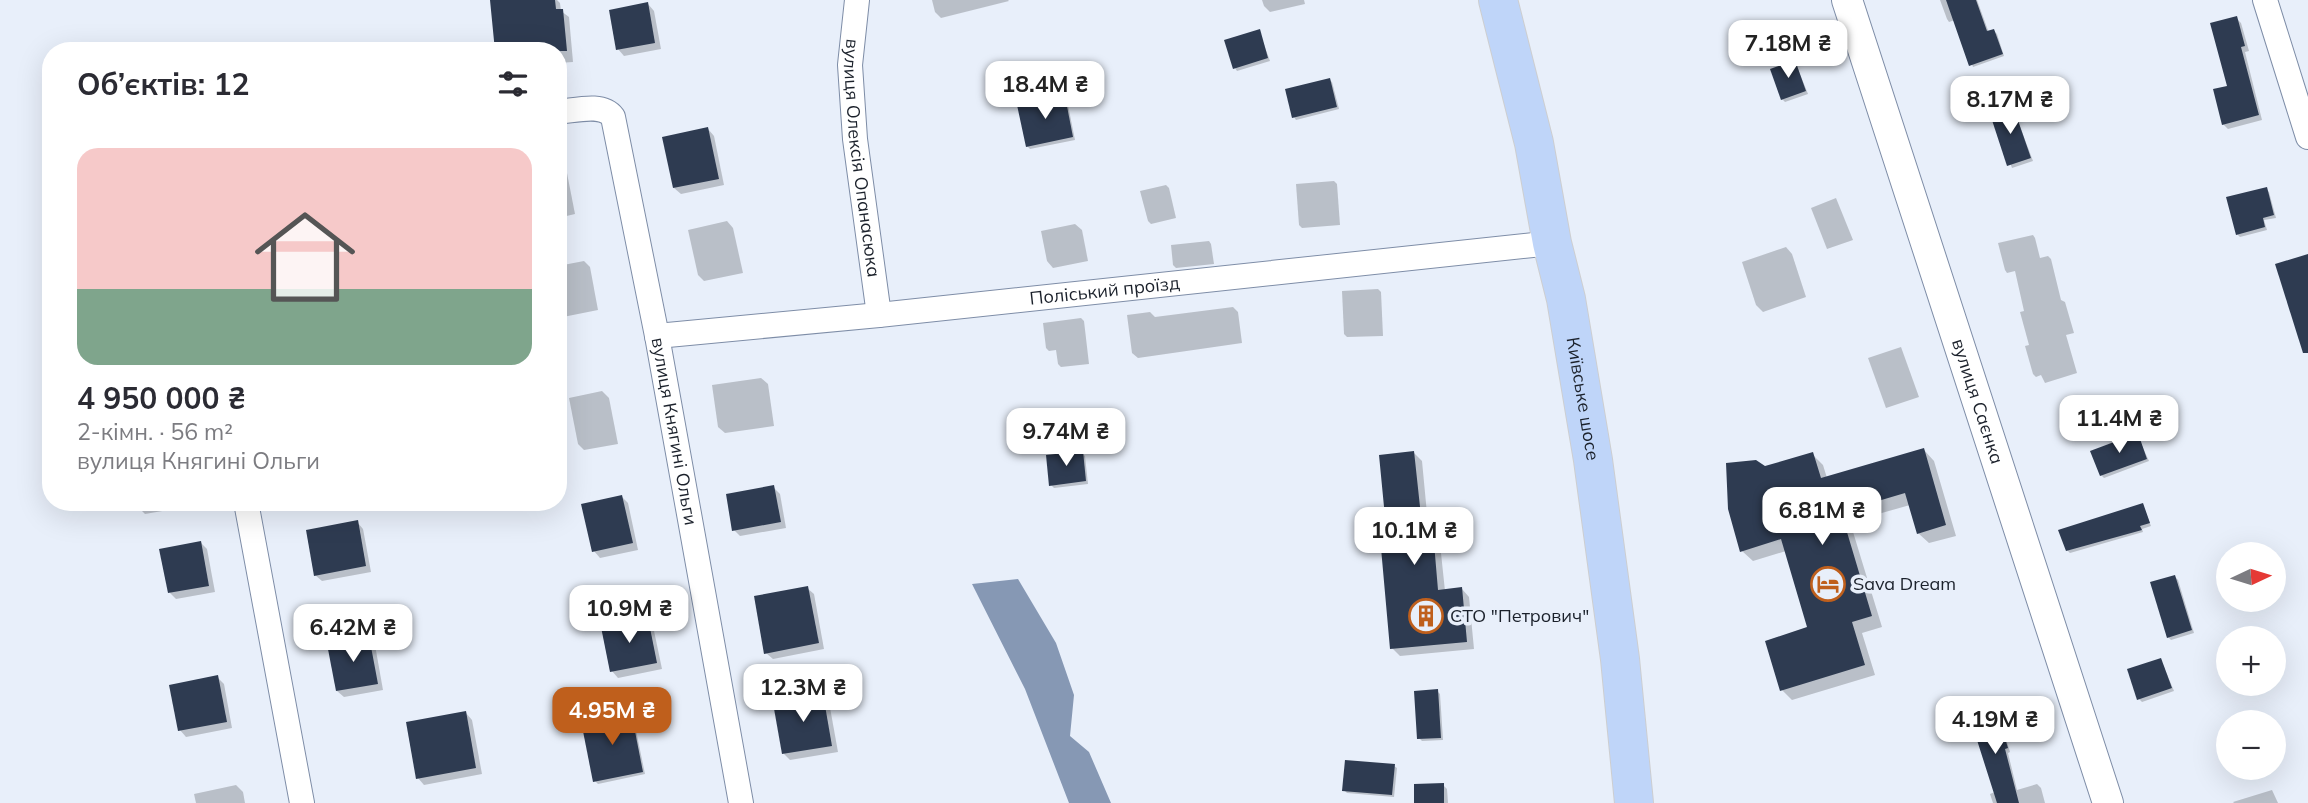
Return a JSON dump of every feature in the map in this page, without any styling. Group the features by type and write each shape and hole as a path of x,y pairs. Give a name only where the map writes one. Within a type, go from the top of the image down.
{"main road":[{"name":"Київське шосе","path":"1498,0 1534,143 1552,243 1566,299 1593,460 1620,659 1634,803"}],"street":[{"name":"вулиця Олексія Опанасюка","path":"857,0 850,65 855,139 879,314"},
{"name":"вулиця Саєнка","path":"1847,0 2108,803"},
{"path":"2265,0 2308,137"},
{"name":"вулиця Княгині Ольги","path":"567,111 602,108 609,111 613,117 657,336 741,803"},
{"name":"Поліський проїзд","path":"657,336 1552,243"},
{"path":"248,511 302,803"}],"water":[{"path":"1018,579 1056,643 1074,695 1070,736 1089,752 1111,803 1069,803 1025,689 972,584"}],"building":[{"path":"490,0 555,0 556,9 563,9 566,42 494,42"},
{"path":"1946,0 1976,0 1987,31 1994,29 2003,54 1969,66"},
{"path":"648,2 655,43 616,50 609,10"},
{"path":"2237,16 2245,46 2241,47 2259,115 2222,125 2213,89 2227,86 2210,23"},
{"path":"1260,29 1268,58 1233,69 1224,40"},
{"path":"1795,60 1806,91 1781,100 1770,69"},
{"path":"1330,78 1337,107 1292,118 1285,89"},
{"path":"1065,96 1073,137 1026,147 1017,105"},
{"path":"2013,106 2031,158 2007,166 1990,114"},
{"path":"708,127 719,179 673,188 662,137"},
{"path":"2267,187 2274,215 2263,218 2265,227 2236,235 2226,197"},
{"path":"2308,254 2308,353 2303,353 2275,264"},
{"path":"2138,433 2147,459 2100,476 2090,451"},
{"name":"Sava Dream","path":"1924,448 1946,525 1917,534 1905,493 1841,512 1872,616 1852,622 1865,665 1780,691 1765,641 1807,627 1781,539 1740,552 1728,509 1726,463 1756,460 1765,466 1813,452 1821,478"},
{"path":"1083,451 1086,481 1049,486 1046,455"},
{"name":"СТО \"Петрович\"","path":"1414,451 1424,544 1434,543 1438,590 1462,587 1467,642 1390,649 1381,548 1388,548 1379,455"},
{"path":"774,485 781,522 732,531 726,494"},
{"path":"622,495 633,543 592,552 581,504"},
{"path":"2143,503 2150,523 2140,526 2142,530 2066,551 2058,530"},
{"path":"358,520 366,566 314,576 306,530"},
{"path":"201,541 209,586 168,593 159,549"},
{"path":"2175,575 2192,630 2167,638 2150,582"},
{"path":"808,586 819,643 764,654 754,596"},
{"path":"648,618 657,663 610,672 601,627"},
{"path":"369,636 378,684 336,691 327,644"},
{"path":"2161,658 2172,688 2137,700 2127,669"},
{"path":"218,675 227,722 178,731 169,685"},
{"path":"1438,689 1441,738 1417,739 1414,691"},
{"path":"823,694 832,746 782,754 773,703"},
{"path":"1996,710 2008,748 2005,749 2019,803 1997,803 1970,718"},
{"path":"466,711 476,768 416,779 406,722"},
{"path":"631,711 643,772 593,782 581,721"},
{"path":"1345,760 1395,764 1392,795 1342,791"},
{"path":"1444,783 1444,803 1414,803 1414,784"}],"place":[{"name":"Sava Dream","path":"1828,584"},
{"name":"СТО \"Петрович\"","path":"1426,616"}]}
